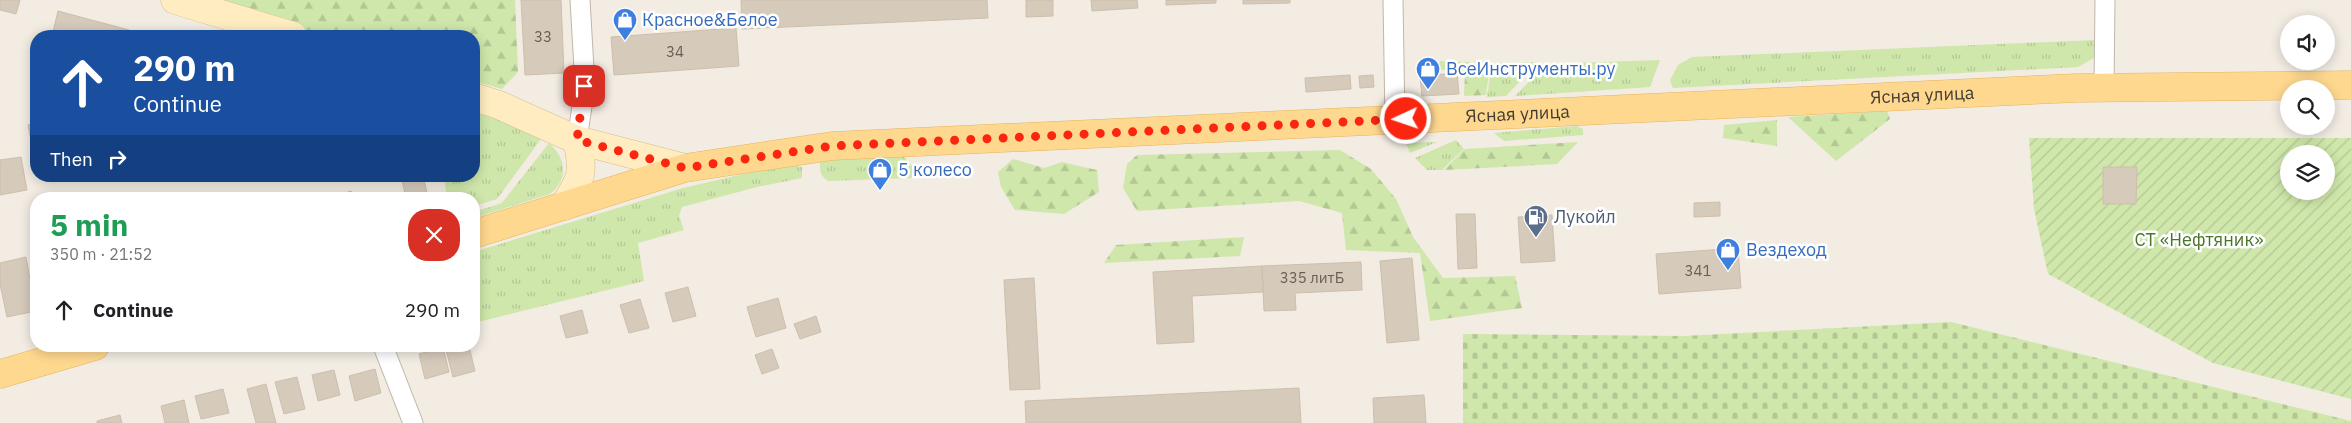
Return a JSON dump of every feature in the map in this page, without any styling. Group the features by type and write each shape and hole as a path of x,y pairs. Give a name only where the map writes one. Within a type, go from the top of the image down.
{"main road":[{"path":"175,0 273,30"},
{"name":"Ясная улица","path":"480,232 685,168 832,146 2104,88 2351,85"},
{"path":"480,98 577,140 685,168"},
{"path":"564,206 580,181 582,169 577,140"},
{"path":"0,374 75,352"}],"street":[{"path":"577,140 584,86 580,0"},
{"path":"1393,0 1395,120"},
{"path":"2104,88 2105,0"},
{"path":"385,352 413,423"}],"green space":[{"path":"201,0 515,0 518,72 502,89 480,83 480,30 303,30"},
{"path":"2096,40 2094,58 2078,67 1673,88 1670,80 1678,65 1692,57"},
{"path":"1660,60 1650,87 1515,96 1546,64"},
{"path":"1440,61 1490,63 1486,95 1464,96 1465,73 1437,69"},
{"path":"1538,62 1506,96 1487,97 1492,63"},
{"path":"1887,111 1890,119 1836,161 1788,117"},
{"path":"480,113 529,131 541,139 497,199 480,204 480,192 446,192 445,182 480,182"},
{"path":"1777,120 1777,146 1723,138 1724,125"},
{"path":"1577,126 1583,129 1583,135 1504,141 1494,133"},
{"name":"СТ «Нефтяник»","path":"2029,138 2351,138 2351,399 2213,363 2048,274 2034,209"},
{"path":"1456,140 1464,149 1442,170 1427,170 1415,158"},
{"path":"1437,142 1410,153 1406,143"},
{"path":"1578,142 1557,164 1444,170 1465,149"},
{"path":"549,143 559,155 563,168 563,175 556,188 550,194 480,216 480,210 502,203"},
{"path":"1340,150 1371,169 1396,199 1413,237 1443,278 1515,276 1522,308 1430,321 1420,253 1346,250 1342,213 1299,201 1137,211 1123,188 1127,164 1137,155"},
{"path":"903,155 915,170 912,178 828,181 821,172 820,159"},
{"path":"1013,159 1044,168 1062,162 1097,170 1099,192 1064,214 1015,210 1001,187 998,172"},
{"path":"786,164 802,167 802,178 757,187 682,207 679,216 684,230 638,243 644,281 480,322 480,250 683,188"},
{"path":"1244,237 1240,256 1104,263 1116,245"},
{"path":"1951,322 2351,421 2351,423 1463,423 1463,334 1684,336"}],"building":[{"path":"0,0 20,0 16,14 0,10"},
{"path":"521,0 561,0 564,73 525,75"},
{"path":"741,0 987,0 988,18 742,29"},
{"path":"1026,0 1053,0 1053,16 1026,17"},
{"path":"1091,0 1137,0 1138,8 1092,11"},
{"path":"1166,0 1216,0 1216,3 1166,5"},
{"path":"1243,0 1290,0 1290,3 1243,4"},
{"path":"58,11 129,30 53,30"},
{"path":"736,28 739,66 614,75 611,37"},
{"path":"1457,73 1459,94 1422,96 1420,76"},
{"path":"1350,75 1351,89 1306,92 1305,78"},
{"path":"1373,75 1374,87 1360,88 1359,76"},
{"path":"21,157 27,190 0,195 0,160"},
{"path":"2103,167 2137,167 2136,204 2103,204"},
{"path":"402,182 424,182 427,192 405,192"},
{"path":"1720,202 1720,216 1694,217 1694,203"},
{"path":"1456,214 1475,214 1477,268 1458,269"},
{"path":"1552,215 1555,261 1521,263 1518,217"},
{"path":"1738,248 1741,288 1659,294 1656,254"},
{"path":"26,257 30,279 30,312 7,317 0,284 0,263"},
{"path":"1412,258 1419,340 1387,343 1380,261"},
{"path":"1361,262 1362,290 1295,293 1296,310 1264,311 1262,266"},
{"path":"1262,266 1263,292 1192,296 1194,342 1157,344 1153,272"},
{"path":"1034,278 1040,389 1010,390 1004,280"},
{"path":"688,287 696,316 673,322 665,293"},
{"path":"778,298 786,328 756,337 747,307"},
{"path":"640,299 649,328 629,333 620,305"},
{"path":"582,310 588,333 566,338 560,316"},
{"path":"816,316 821,332 800,339 794,324"},
{"path":"772,349 779,368 762,374 755,355"},
{"path":"444,352 449,372 425,379 419,354"},
{"path":"447,352 470,352 475,371 453,377"},
{"path":"375,369 381,393 355,401 349,376"},
{"path":"334,370 340,395 318,401 312,375"},
{"path":"297,377 305,409 284,414 275,382"},
{"path":"266,384 276,423 256,423 247,389"},
{"path":"1299,388 1301,423 1026,423 1025,401"},
{"path":"223,389 229,413 201,419 195,396"},
{"path":"1424,395 1426,423 1374,423 1373,398"},
{"path":"184,400 189,423 165,423 161,406"},
{"path":"120,415 122,423 97,423 97,421"}],"place":[{"name":"Красное&Белое","path":"625,41"},
{"name":"ВсеИнструменты.ру","path":"1428,90"},
{"name":"5 колесо","path":"880,191"},
{"name":"Лукойл","path":"1536,238"},
{"name":"Вездеход","path":"1728,271"}],"route":[{"path":"584,86 577,140 685,168 832,146 1406,119"}]}
